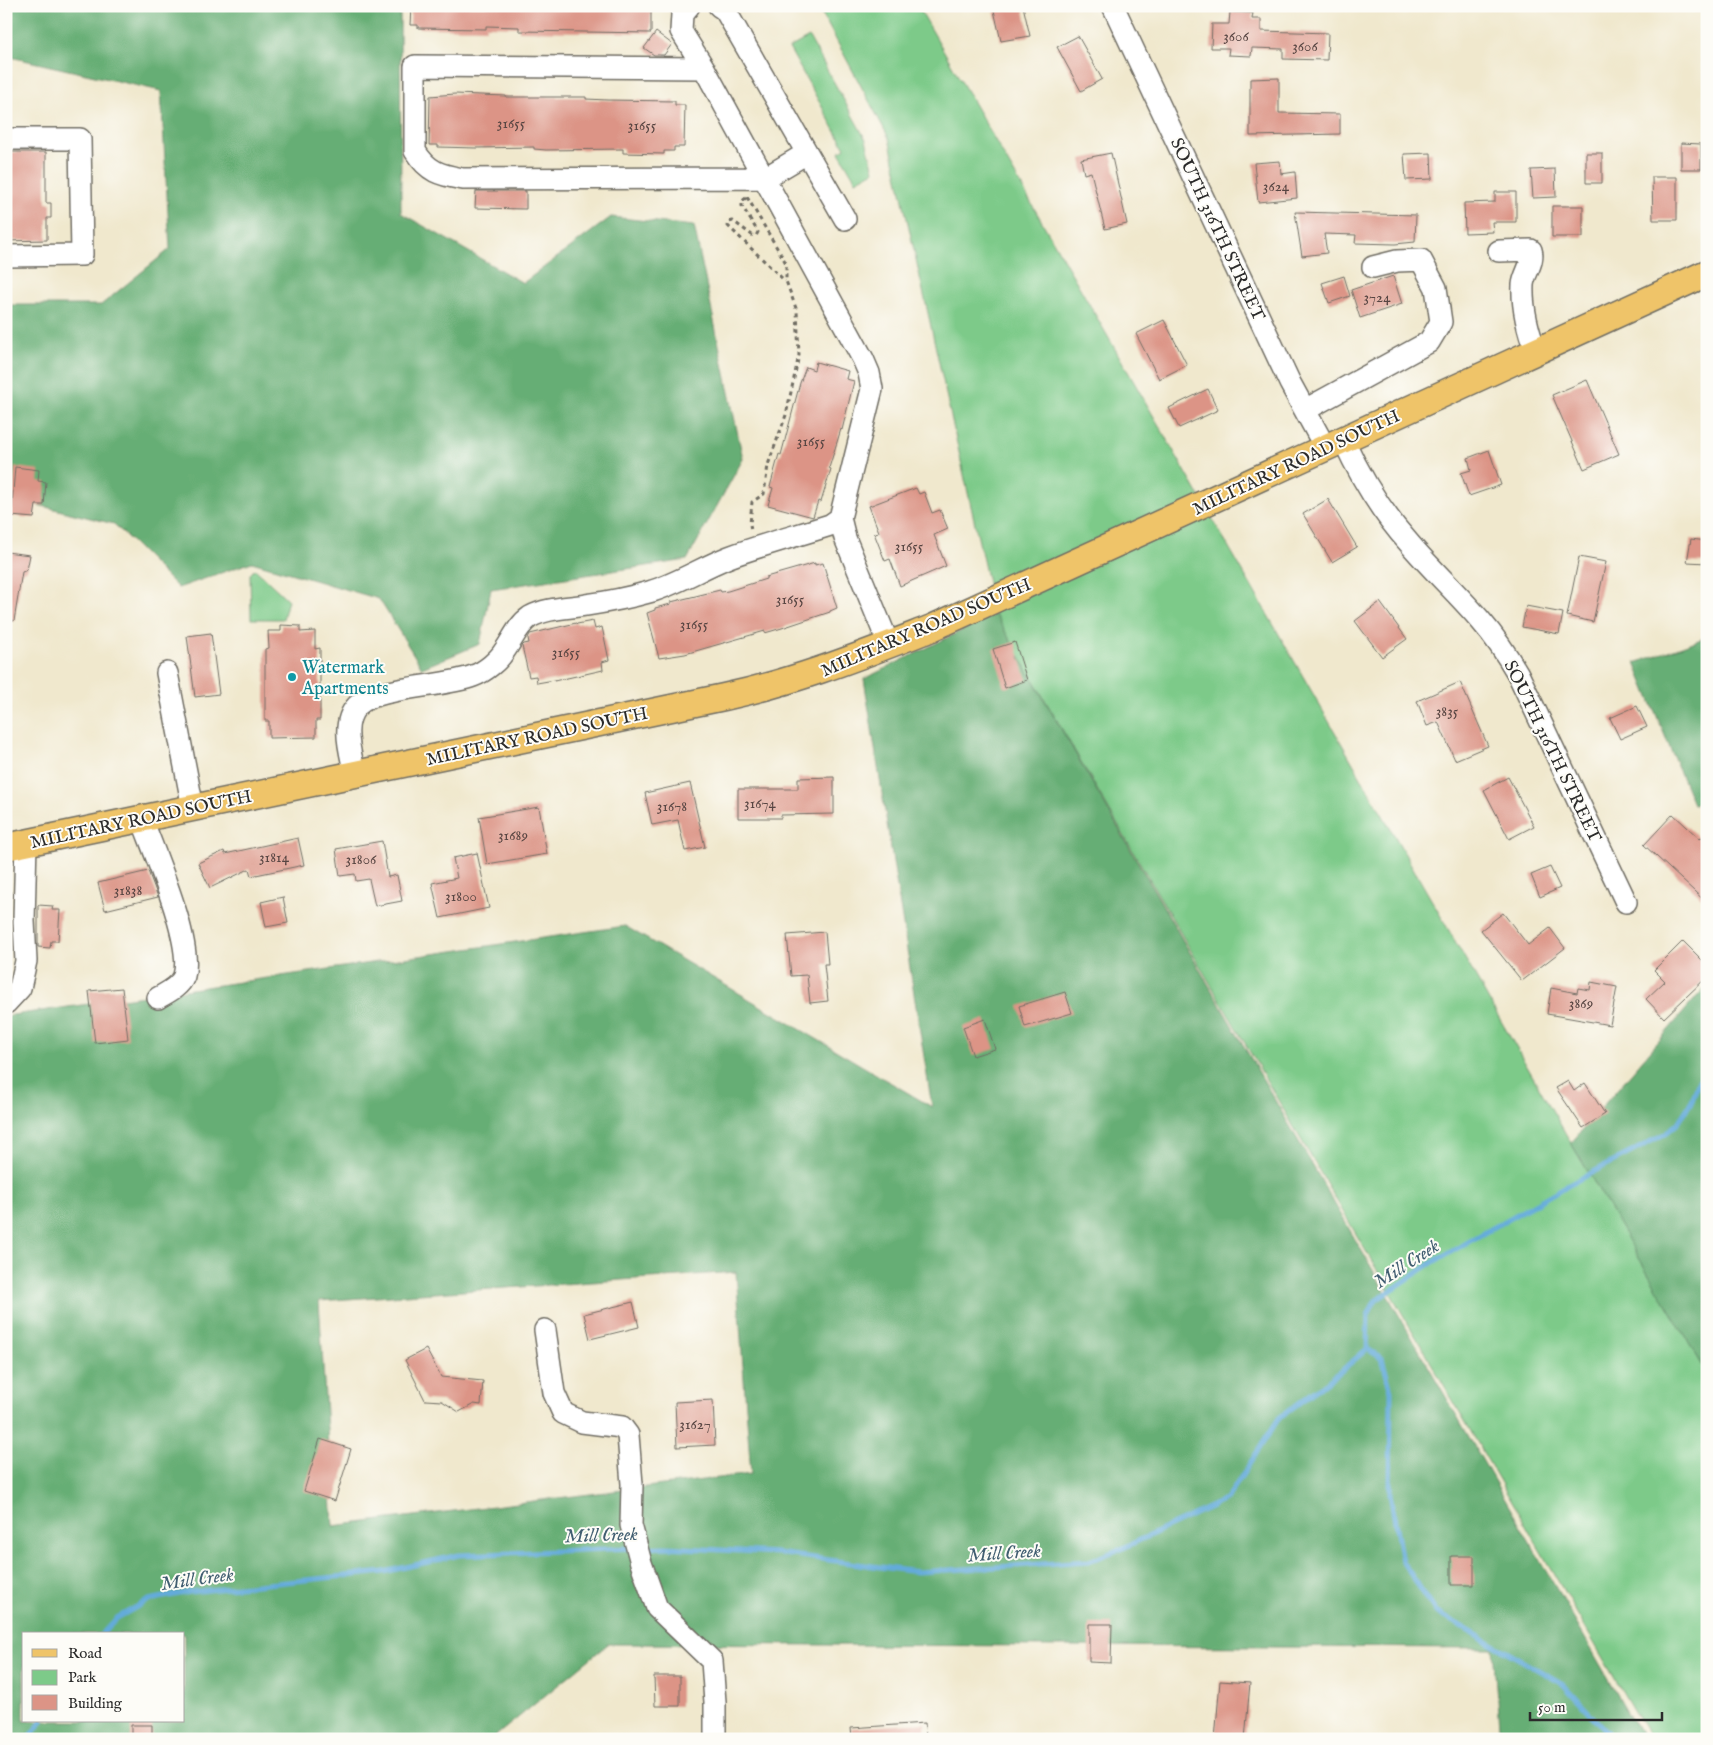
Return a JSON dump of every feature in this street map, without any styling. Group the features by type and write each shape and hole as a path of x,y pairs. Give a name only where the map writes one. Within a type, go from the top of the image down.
{"main road":[{"name":"MILITARY ROAD SOUTH","path":"16,844 753,691 821,671 941,624 1707,273"}],"street":[{"path":"690,6 682,14 681,31 704,68 869,374 872,389 840,518 845,538 889,645"},
{"path":"719,6 725,10 845,219"},
{"name":"SOUTH 316TH STREET","path":"1113,6 1305,410 1361,476 1386,514 1409,543 1482,621 1514,667 1532,701 1626,902"},
{"path":"704,68 416,66 415,151 420,160 431,171 463,179 742,188 764,178 807,153"},
{"path":"6,139 80,139 82,255 6,256"},
{"path":"1499,251 1531,250 1533,255 1523,284 1528,330 1536,352"},
{"path":"1305,410 1429,342 1442,322 1436,288 1421,260 1397,261 1373,267"},
{"path":"355,775 348,733 349,719 357,706 368,697 385,692 453,682 475,675 504,652 516,632 530,618 544,612 614,601 650,592 677,582 728,558 830,525 840,518"},
{"path":"167,673 193,808"},
{"path":"142,819 179,923 185,954 183,978 174,988 158,998"},
{"path":"6,1003 20,988 26,961 16,897 16,844"},
{"path":"545,1330 554,1394 563,1413 582,1422 622,1427 628,1435 632,1484 630,1524 640,1563 657,1608 712,1661 715,1739"}],"path":[{"path":"742,188 786,263 786,281 797,311 800,355 786,415 768,465 764,494 752,502 750,524 755,549"},
{"path":"742,188 742,206 758,232 756,236 752,235 732,221 729,222 728,226 786,281"}],"green space":[{"path":"6,6 400,6 401,213 523,283 611,217 694,226 743,459 687,560 491,589 480,644 422,668 379,599 252,562 178,588 114,524 6,497 6,305 101,305 170,249 161,91 6,56"},
{"path":"814,6 918,6 1571,1143 1707,1373 1707,1739 1650,1739 995,614 889,138 820,10"},
{"path":"809,37 866,140 874,171 856,181 839,152 845,148 789,48"},
{"path":"255,569 288,600 283,619 251,619 250,574"},
{"path":"995,614 1643,1739 1500,1739 1493,1648 608,1644 492,1739 6,1739 6,1016 625,926 932,1107 864,679","holes":["736,1272 751,1474 333,1526 319,1301"]},
{"path":"1707,637 1707,802 1693,804 1635,663"},
{"path":"1707,985 1707,1373 1571,1143"}],"building":[{"path":"411,6 651,6 651,33 519,31 519,27 486,26 486,29 418,28 418,25 410,25"},
{"path":"993,6 1023,6 1030,36 1001,41"},
{"path":"1230,12 1253,13 1252,19 1261,19 1261,31 1328,33 1327,60 1283,59 1283,49 1252,48 1251,56 1228,55 1229,48 1211,48 1212,24 1229,24"},
{"path":"656,32 672,44 664,55 654,55 644,48"},
{"path":"1078,36 1102,79 1081,91 1057,47"},
{"path":"1279,78 1279,113 1340,114 1340,134 1250,136 1250,79"},
{"path":"455,94 675,101 675,105 685,105 684,147 674,147 674,151 664,151 664,154 623,153 623,149 546,150 534,149 534,147 476,148 429,145 430,96"},
{"path":"1681,143 1701,144 1701,169 1681,169"},
{"path":"6,152 46,152 46,203 51,203 51,218 47,218 47,240 6,241"},
{"path":"1111,153 1127,224 1105,229 1091,172 1084,174 1081,159"},
{"path":"1431,153 1432,179 1406,180 1404,154"},
{"path":"1586,153 1602,153 1602,183 1586,183"},
{"path":"1280,161 1281,174 1295,172 1297,198 1258,202 1254,163"},
{"path":"1555,169 1556,197 1533,198 1531,170"},
{"path":"1652,177 1677,177 1677,220 1653,220"},
{"path":"476,191 526,191 526,209 475,208"},
{"path":"1495,192 1516,192 1516,222 1492,222 1493,232 1465,233 1464,203 1495,202"},
{"path":"1552,206 1583,206 1583,237 1552,237"},
{"path":"1295,212 1416,215 1415,242 1395,244 1355,243 1356,235 1324,234 1327,253 1302,256"},
{"path":"1344,276 1350,296 1329,303 1322,283"},
{"path":"1393,276 1402,304 1360,318 1351,290"},
{"path":"1164,320 1187,365 1159,379 1136,334"},
{"path":"816,362 848,371 846,379 854,381 842,430 829,468 831,469 821,502 818,501 813,517 768,505 773,488 770,487 779,454 781,455 800,383 806,367 814,370"},
{"path":"1587,380 1619,454 1584,469 1552,395"},
{"path":"1208,389 1218,410 1179,428 1169,408"},
{"path":"1489,450 1501,485 1469,496 1461,473 1471,470 1468,458"},
{"path":"15,467 39,470 38,481 46,482 44,505 36,505 34,518 11,516"},
{"path":"916,488 919,494 924,492 932,513 940,510 948,529 934,535 946,566 900,586 890,559 885,561 874,533 879,532 869,506"},
{"path":"1328,499 1357,547 1332,562 1303,514"},
{"path":"1691,539 1707,541 1707,563 1687,562"},
{"path":"6,552 30,555 27,570 22,572 14,621 6,620"},
{"path":"1579,557 1606,562 1593,622 1567,616"},
{"path":"815,563 815,565 823,563 837,608 765,633 765,631 685,654 659,658 647,613 655,610 655,608 671,604 671,602 720,590 721,592 728,591 766,579 766,577"},
{"path":"1380,602 1407,639 1382,657 1355,621"},
{"path":"1526,606 1563,613 1559,634 1522,627"},
{"path":"593,621 595,629 602,627 609,660 602,662 603,670 537,683 536,676 529,677 522,646 529,643 528,638 530,634"},
{"name":"Watermark Apartments","path":"281,625 300,626 300,632 315,631 315,649 320,648 320,720 316,720 316,737 269,738 269,721 265,721 265,649 269,648 268,631 281,631"},
{"path":"211,633 219,694 195,697 187,636"},
{"path":"1015,642 1027,680 1005,688 993,649"},
{"path":"1460,682 1488,746 1455,760 1438,722 1427,726 1417,701"},
{"path":"1637,706 1647,727 1620,739 1610,718"},
{"path":"834,777 834,814 781,815 781,818 738,818 738,789 798,789 798,778"},
{"path":"1508,777 1534,826 1509,839 1484,790"},
{"path":"690,783 705,847 685,851 678,820 652,825 645,793"},
{"path":"539,807 547,854 487,864 479,817"},
{"path":"1673,814 1700,839 1707,832 1707,903 1644,845"},
{"path":"298,838 304,865 251,876 249,869 210,888 198,863 224,851 225,854"},
{"path":"382,841 388,877 397,875 402,901 375,906 369,879 356,881 355,874 340,876 336,849"},
{"path":"477,853 489,908 440,918 432,883 457,878 453,858"},
{"path":"1550,867 1560,888 1540,897 1531,875"},
{"path":"148,871 158,897 105,910 98,883"},
{"path":"283,897 288,923 266,927 261,902"},
{"path":"38,905 53,906 52,910 60,910 58,941 51,941 50,948 38,947"},
{"path":"1503,913 1528,945 1550,928 1565,948 1522,981 1481,930"},
{"path":"825,932 828,964 824,964 828,1001 810,1003 807,975 791,976 787,935"},
{"path":"1683,941 1707,965 1707,977 1664,1018 1646,999 1665,981 1654,970"},
{"path":"1591,982 1617,987 1610,1025 1547,1014 1551,988 1577,993 1578,988 1590,990"},
{"path":"122,988 128,1039 95,1043 89,991"},
{"path":"1065,992 1072,1013 1025,1027 1019,1006"},
{"path":"985,1019 995,1049 973,1056 963,1027"},
{"path":"1568,1081 1574,1091 1585,1083 1605,1114 1583,1128 1556,1088"},
{"path":"633,1302 639,1327 590,1339 584,1314"},
{"path":"426,1349 441,1377 483,1381 481,1405 474,1404 459,1412 442,1401 425,1400 405,1360"},
{"path":"713,1400 715,1445 677,1447 675,1402"},
{"path":"320,1439 351,1449 335,1501 304,1491"},
{"path":"1451,1556 1474,1556 1474,1585 1451,1585"},
{"path":"1089,1624 1112,1624 1111,1663 1089,1662"},
{"path":"654,1676 680,1676 680,1706 655,1706"},
{"path":"1220,1681 1250,1683 1245,1739 1215,1739"},
{"path":"925,1723 926,1739 852,1739 851,1728"},
{"path":"131,1725 152,1725 152,1739 131,1739"}],"waterway":[{"name":"Mill Creek","path":"641,1548 665,1547 777,1553 917,1572 1089,1561 1123,1548 1227,1499 1279,1418 1367,1349 1368,1315 1375,1301 1435,1261 1559,1190 1666,1133 1677,1124 1692,1101 1707,1056"},
{"path":"1367,1349 1382,1358 1391,1391 1390,1494 1402,1561 1436,1612 1563,1684 1613,1739"},
{"name":"Mill Creek","path":"104,1632 117,1618 149,1600 190,1592 384,1572 459,1555 633,1548"},
{"name":"Mill Creek","path":"28,1739 41,1722"}],"place":[{"name":"Watermark Apartments","path":"292,677"}]}
